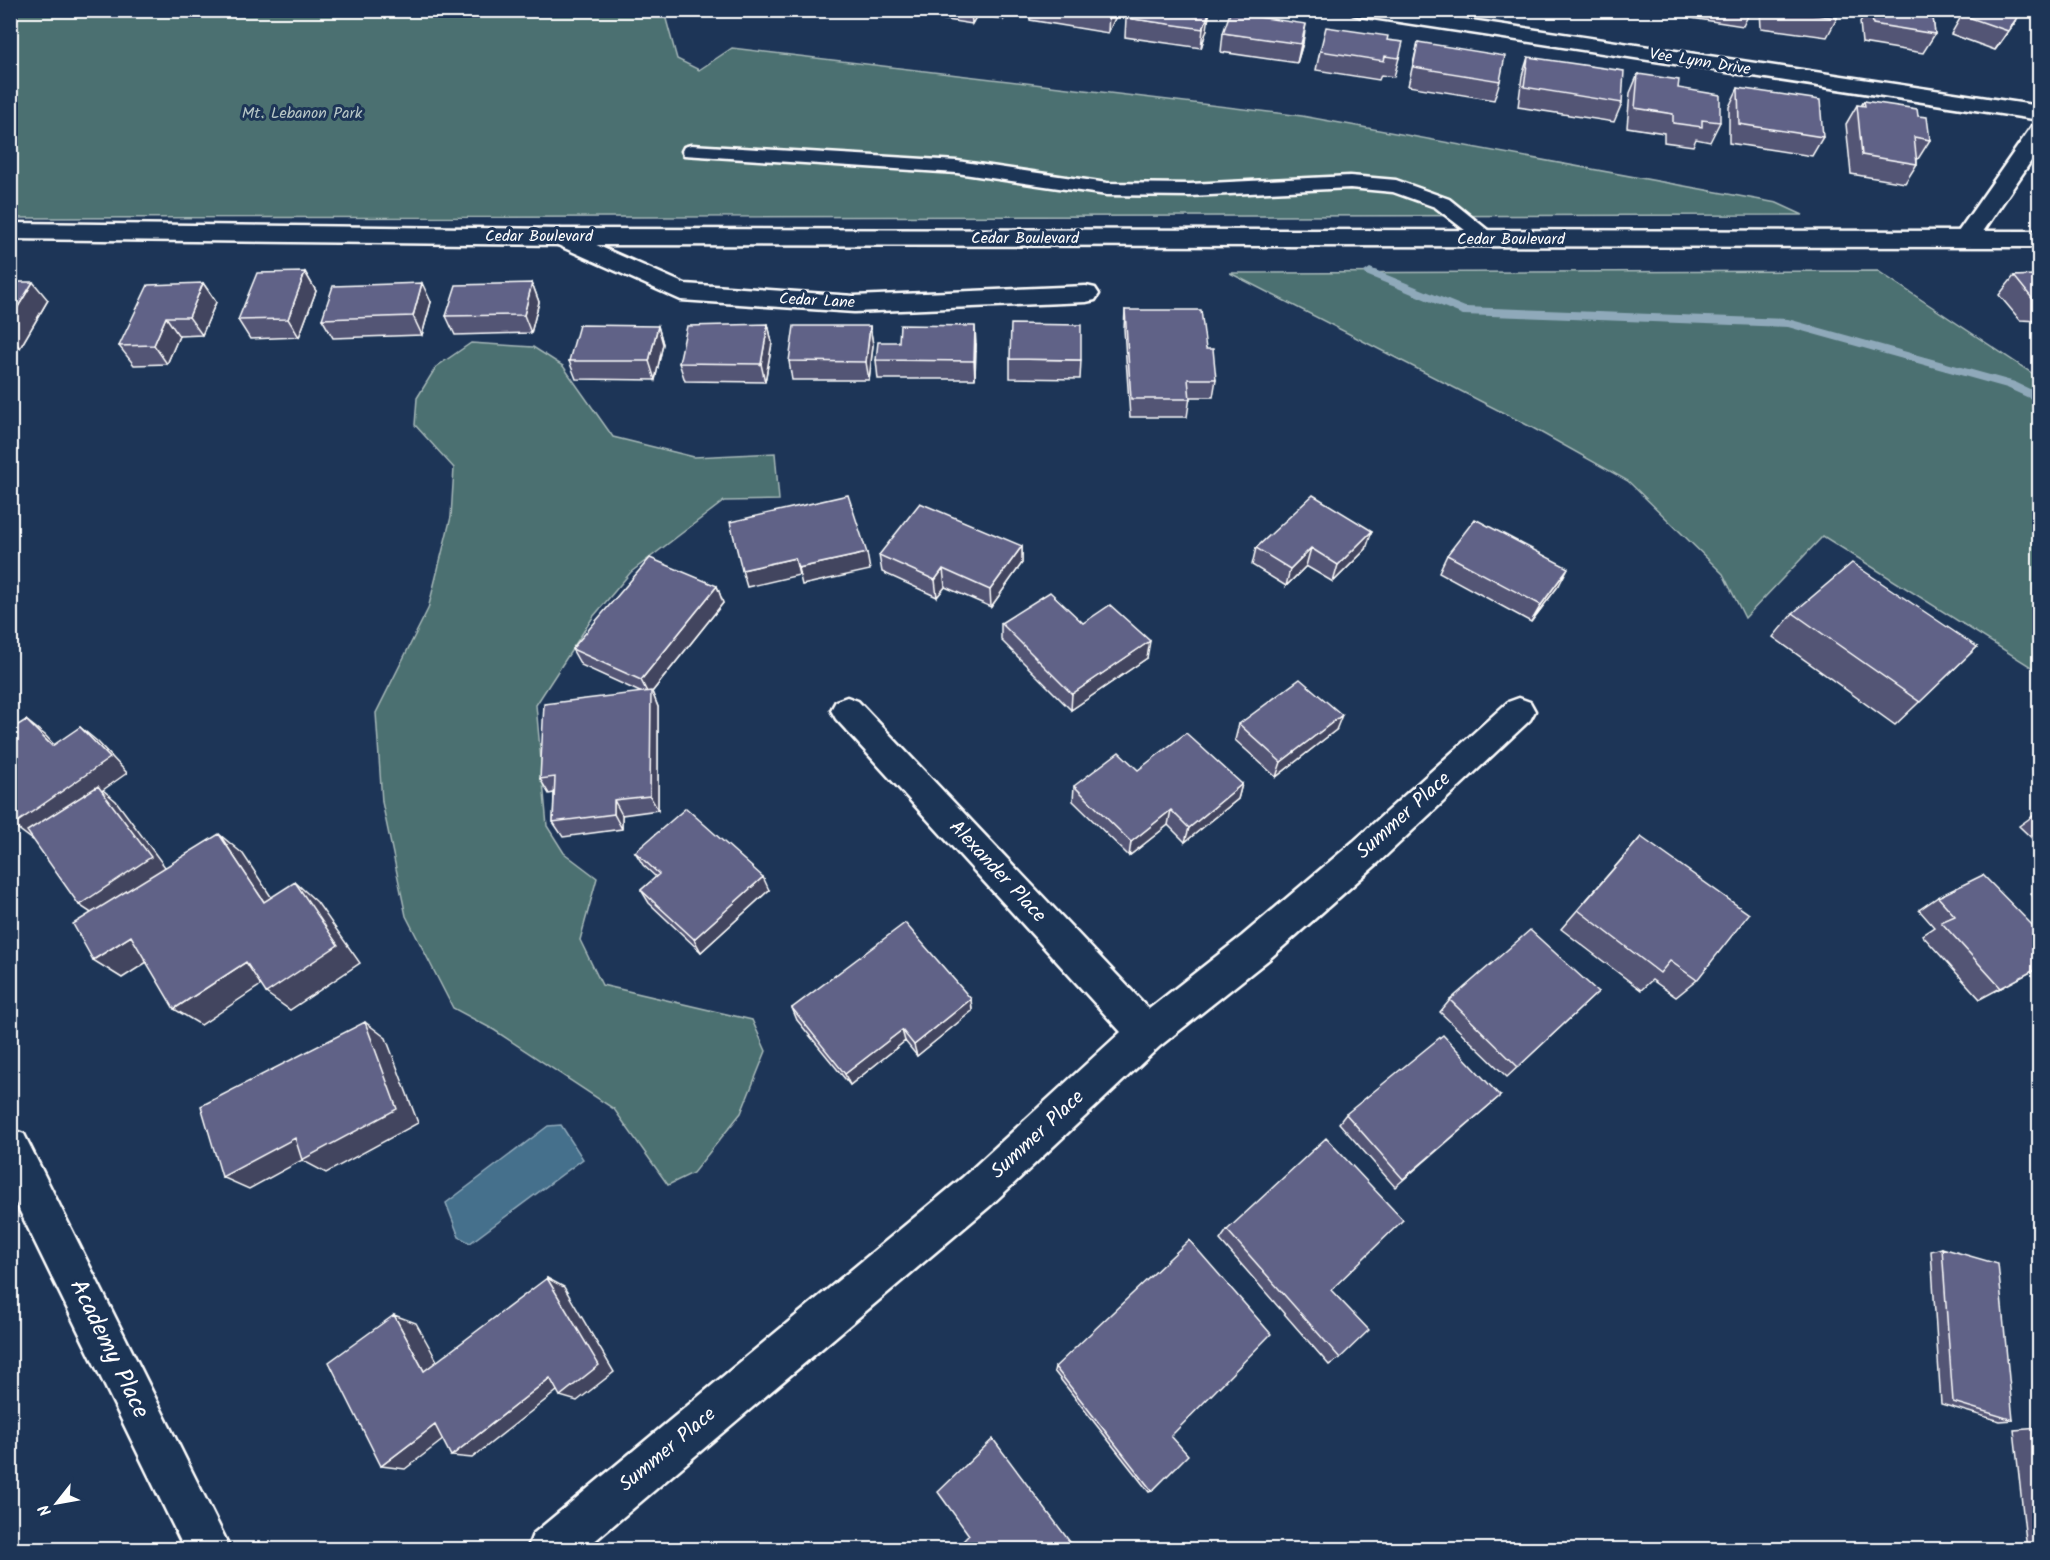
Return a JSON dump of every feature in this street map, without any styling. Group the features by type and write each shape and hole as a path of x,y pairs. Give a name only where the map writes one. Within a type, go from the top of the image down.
{"street":[{"name":"Vee Lynn Drive","path":"1360,10 2040,113"},
{"path":"1967,237 2040,131"},
{"name":"Cedar Boulevard","path":"10,231 560,237 1490,240 1967,237 2040,239"},
{"name":"Cedar Lane","path":"560,237 681,292 854,304 1086,294"},
{"name":"Alexander Place","path":"848,710 1147,1033"},
{"name":"Summer Place","path":"549,1550 976,1192 1147,1033 1255,948 1366,852 1519,711"},
{"name":"Academy Place","path":"10,1148 209,1550"}],"lane":[{"path":"691,152 957,167 1107,189 1190,190 1350,182 1396,186 1442,203 1490,240"}],"green space":[{"name":"Mt. Lebanon Park","path":"10,11 669,11 666,19 677,59 699,70 732,48 1302,116 1777,203 1803,215 11,218"},
{"path":"1878,271 2039,378 2039,672 1823,536 1745,618 1723,574 1628,481 1531,427 1230,273"},
{"path":"471,343 533,347 563,366 613,437 694,457 775,453 779,500 724,501 631,572 593,617 536,705 547,826 564,853 597,878 580,940 602,985 752,1020 766,1051 741,1113 693,1173 668,1185 614,1109 494,1030 453,1008 406,916 382,802 376,713 428,609 451,517 454,468 415,425 417,398 436,367"}],"water":[{"path":"561,1125 583,1159 470,1243 459,1237 446,1203 548,1126"}],"building":[{"path":"1089,10 1111,10 1109,14"},
{"path":"1129,10 1210,10 1203,29 1126,18"},
{"path":"1784,10 1836,10 1837,18"},
{"path":"1871,10 1932,10 1935,34 1873,24"},
{"path":"1966,10 2022,10 2008,31 1962,15"},
{"path":"1230,13 1306,24 1301,44 1223,33"},
{"path":"1326,27 1388,36 1387,40 1403,42 1399,58 1385,56 1384,61 1320,51"},
{"path":"1418,42 1505,56 1500,81 1413,67"},
{"path":"1528,57 1624,71 1622,103 1524,87"},
{"path":"1638,74 1679,80 1678,88 1720,95 1720,122 1702,120 1702,127 1673,123 1673,114 1635,108"},
{"path":"1738,88 1820,100 1823,137 1739,124"},
{"path":"1864,101 1917,109 1918,116 1927,117 1930,140 1914,137 1917,164 1862,155 1857,105 1865,106"},
{"path":"305,272 288,319 238,320 257,273"},
{"path":"2040,275 2040,302 2035,302 2014,276"},
{"path":"10,282 33,282 10,320"},
{"path":"203,283 189,317 166,317 154,345 119,346 148,285"},
{"path":"422,283 413,316 322,319 333,286"},
{"path":"532,283 524,315 446,316 456,285"},
{"path":"1125,310 1201,310 1206,349 1213,349 1216,379 1188,379 1190,399 1131,399"},
{"path":"768,324 761,364 679,363 687,326"},
{"path":"1011,324 1081,325 1081,360 1010,359"},
{"path":"579,325 658,326 649,361 569,361"},
{"path":"900,325 975,326 974,361 876,360 878,342 899,342"},
{"path":"794,326 870,326 866,362 789,361"},
{"path":"848,495 867,553 798,568 795,558 742,570 730,522"},
{"path":"1313,495 1372,531 1338,565 1311,548 1290,569 1256,548"},
{"path":"920,503 1022,546 990,590 943,569 935,580 879,555"},
{"path":"1475,519 1568,568 1541,605 1447,555"},
{"path":"650,558 717,586 641,680 572,649"},
{"path":"1852,563 1977,647 1920,702 1793,613"},
{"path":"1050,592 1083,623 1110,605 1150,641 1072,694 1001,623"},
{"path":"1300,679 1342,715 1281,762 1239,724"},
{"path":"651,691 650,796 614,800 614,814 553,822 555,777 540,779 544,704"},
{"path":"26,720 52,746 80,727 110,758 13,825 10,823 10,730"},
{"path":"1186,733 1242,784 1189,828 1171,810 1131,842 1074,786 1119,752 1138,770"},
{"path":"98,786 151,857 79,905 27,831"},
{"path":"686,808 763,877 694,939 641,890 659,874 635,852"},
{"path":"219,834 264,902 295,882 338,945 266,993 246,962 174,1009 131,936 93,960 73,924"},
{"path":"1641,837 1749,914 1697,980 1670,961 1660,973 1578,910"},
{"path":"1983,875 2040,933 2040,967 2001,988 1941,922 1955,916 1938,897"},
{"path":"905,923 971,999 914,1045 902,1030 845,1074 792,1008"},
{"path":"1530,930 1598,992 1518,1067 1450,1000"},
{"path":"365,1022 397,1109 302,1160 295,1138 222,1177 201,1106"},
{"path":"1443,1035 1500,1096 1403,1179 1346,1114"},
{"path":"1326,1138 1403,1220 1331,1290 1369,1330 1340,1358 1227,1230"},
{"path":"1189,1240 1271,1334 1171,1436 1188,1455 1152,1491 1055,1367"},
{"path":"1942,1248 1998,1264 2013,1420 1953,1402"},
{"path":"547,1278 599,1365 560,1396 550,1378 451,1456 435,1425 381,1466 329,1362 394,1315 424,1371"},
{"path":"993,1439 1076,1550 954,1550 969,1535 938,1492"}],"waterway":[{"path":"1370,272 1463,311 1788,323 2011,385 2040,399"}]}
